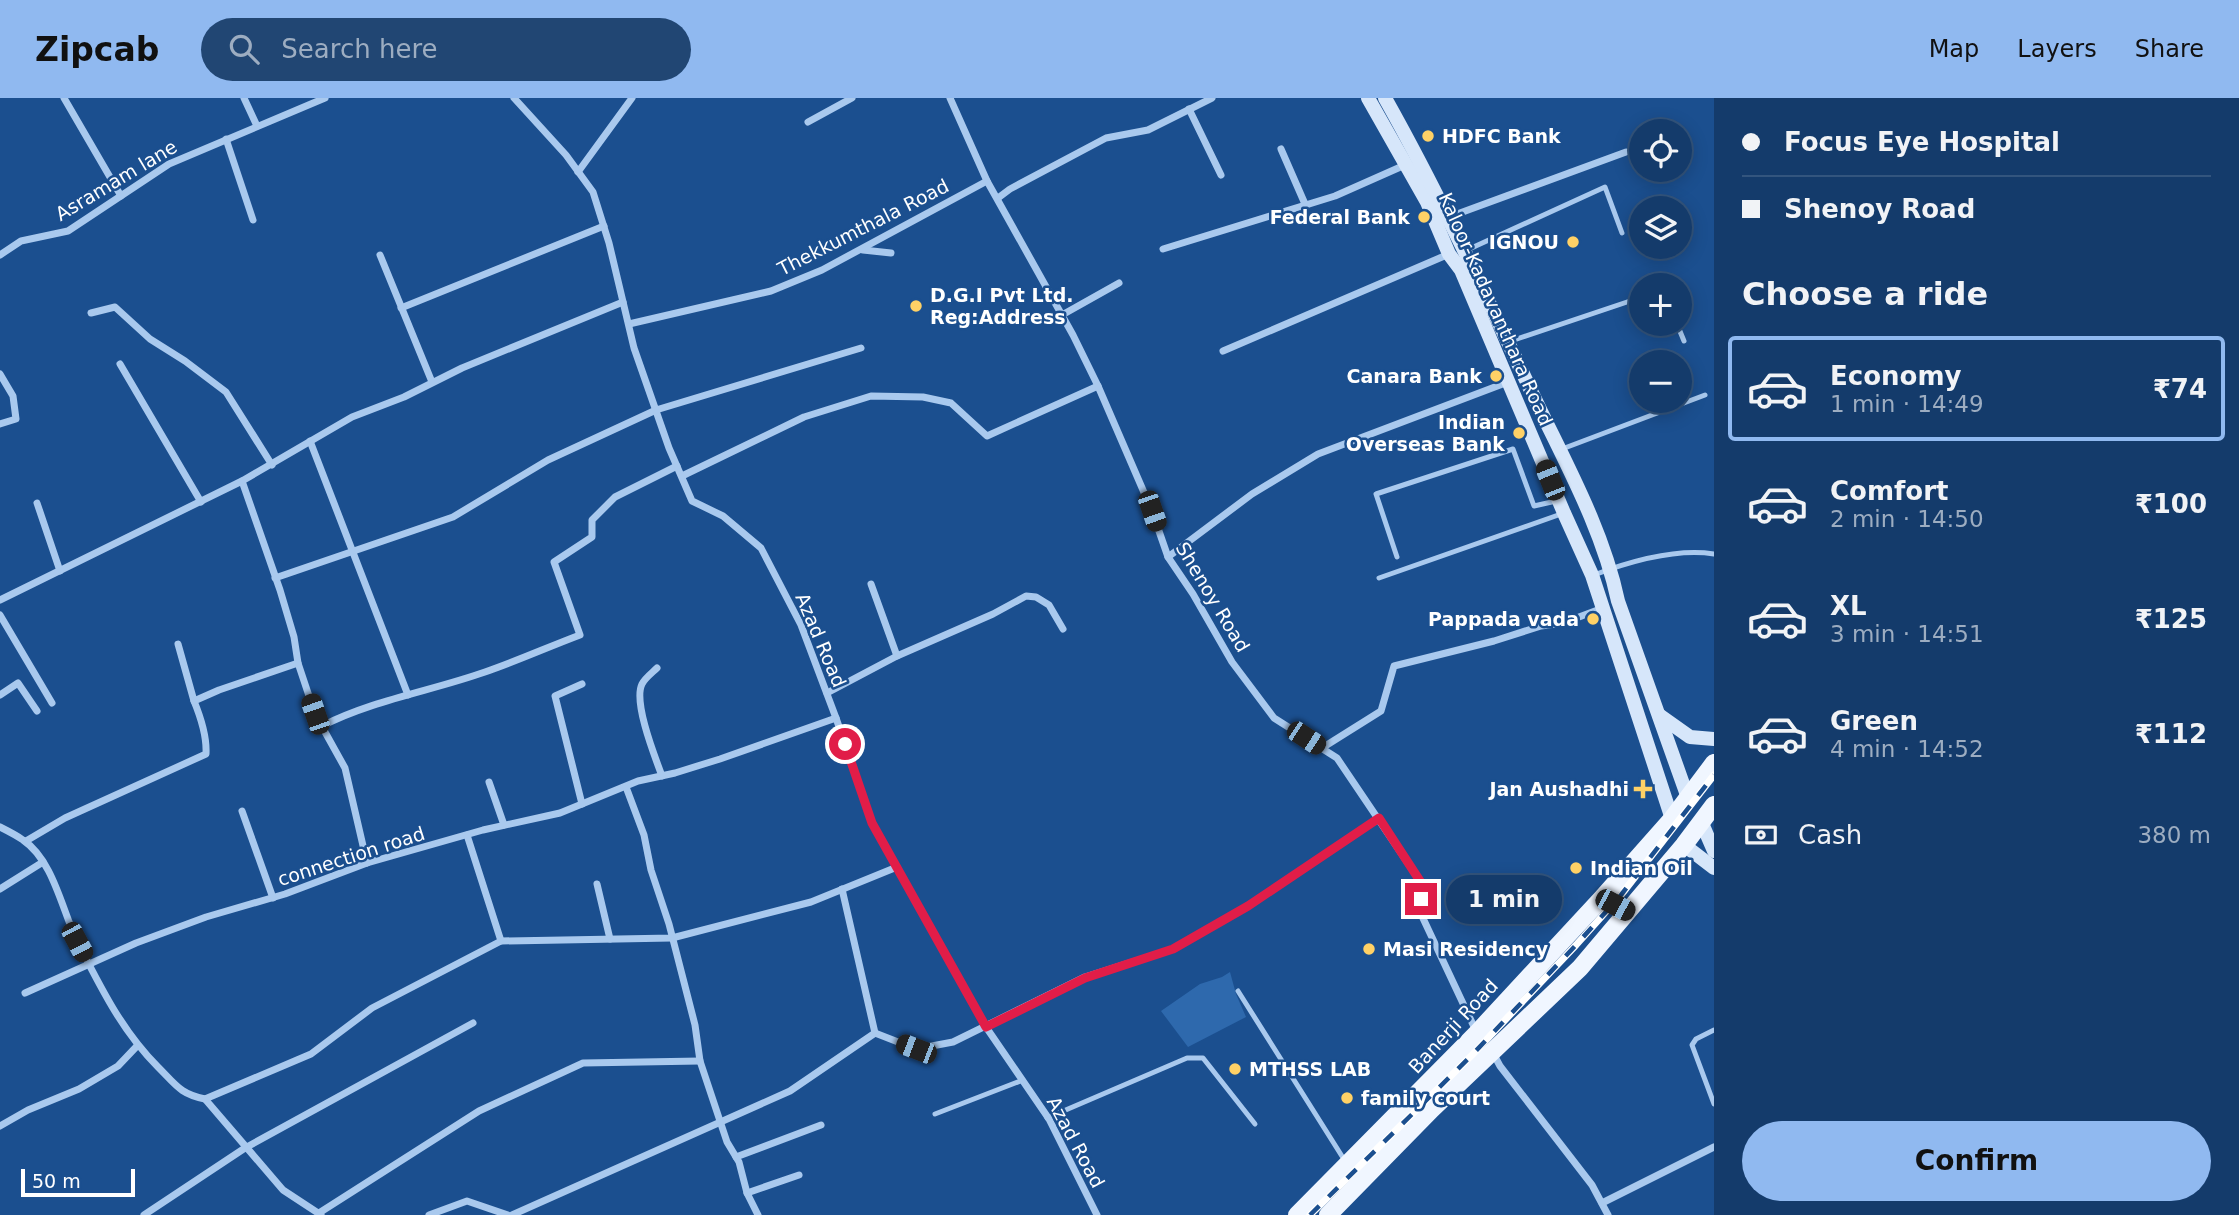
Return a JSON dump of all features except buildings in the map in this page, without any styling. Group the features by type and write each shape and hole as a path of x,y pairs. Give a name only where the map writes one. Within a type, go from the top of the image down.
{"main road":[{"name":"Kaloor-Kadavanthara Road","path":"1368,98 1427,202 1449,254 1461,270 1592,575 1672,819"},
{"path":"1385,98 1449,217 1586,507 1612,568 1618,601 1688,798 1714,851"},
{"path":"1603,608 1618,601"},
{"path":"1659,715 1690,737 1714,739"},
{"name":"Banerji Road","path":"1297,1215 1464,1046 1602,898 1672,819 1714,763"},
{"path":"1328,1215 1580,968 1684,845 1714,805"},
{"path":"1672,819 1684,845 1714,868"},
{"path":"1602,898 1628,912"},
{"path":"1477,1032 1486,1058"},
{"path":"1464,1046 1486,1058"}],"street":[{"path":"64,98 121,195"},
{"path":"244,98 257,126"},
{"name":"Asramam lane","path":"0,255 21,241 68,231 169,164 325,98"},
{"name":"Azad Road","path":"514,98 593,192 634,348 692,501 723,516 761,548 801,625 872,823 986,1027 1047,1118 1097,1215"},
{"path":"808,122 852,98"},
{"name":"Shenoy Road","path":"950,98 986,181 1062,315 1098,386 1152,511 1168,557 1232,662 1274,718 1337,758 1422,884 1421,914 1477,1032"},
{"path":"998,198 1105,138 1148,130 1212,98"},
{"path":"578,172 629,99"},
{"path":"1189,109 1221,175"},
{"path":"226,139 253,220"},
{"path":"1281,149 1305,204"},
{"path":"1449,217 1626,152"},
{"path":"1163,249 1335,196 1406,165"},
{"name":"Thekkumthala Road","path":"629,324 771,291 862,250 986,181"},
{"path":"401,307 604,226"},
{"path":"862,250 891,253"},
{"path":"1223,351 1449,254"},
{"path":"380,256 432,382"},
{"path":"1062,315 1119,283"},
{"path":"0,600 242,481 352,418 623,302"},
{"path":"91,313 115,307 150,339 226,392 272,465"},
{"path":"275,578 453,517 548,460 656,410 861,348"},
{"path":"120,364 201,502"},
{"path":"0,374 13,396 16,419 0,424"},
{"path":"1168,557 1252,494 1318,454 1509,381"},
{"path":"682,476 804,417 871,396 923,397 951,403 987,436 1098,386"},
{"path":"310,441 408,695"},
{"path":"322,726 343,716 485,672 580,635 554,562 592,537 592,520 615,498 677,466"},
{"path":"242,481 294,637 298,663 315,714 345,768 368,863"},
{"path":"37,503 60,571"},
{"path":"1561,507 1586,507"},
{"path":"871,584 897,656"},
{"path":"827,693 897,656 993,614 1026,596 1036,597 1049,605 1063,629"},
{"path":"1322,748 1381,711 1394,666 1494,641 1541,626 1563,623 1603,608"},
{"path":"0,615 52,702"},
{"path":"26,841 65,818 206,754 201,718 178,644"},
{"path":"194,701 298,663"},
{"path":"657,668 642,685 640,698 648,737 662,775"},
{"path":"0,695 18,682 37,711"},
{"path":"582,684 555,696 582,804"},
{"name":"connection road","path":"26,993 136,943 206,917 273,898 368,863 504,825 560,813 638,781 720,759 836,718"},
{"path":"489,782 504,825"},
{"path":"626,787 645,835 651,870 695,1025 700,1060 727,1142 736,1157 747,1193 758,1215"},
{"path":"242,811 273,898"},
{"path":"875,1033 916,1049 953,1042 1085,978 1173,949 1248,906 1379,818"},
{"path":"0,827 26,841 43,862 54,881 62,906 90,965 122,1025 137,1046 187,1096 205,1099 311,1054 372,1008 501,941 672,939 811,902 897,867"},
{"path":"467,835 501,941"},
{"path":"0,889 43,862"},
{"path":"597,884 610,939"},
{"path":"842,889 875,1033"},
{"path":"145,1215 245,1148 473,1023"},
{"path":"429,1215 467,1201 510,1215 790,1091 875,1033"},
{"path":"0,1126 28,1110 79,1089 118,1066 137,1046"},
{"path":"1486,1058 1500,1066 1592,1185 1608,1215"},
{"path":"205,1099 283,1190 320,1214 479,1111 583,1063 700,1060"},
{"path":"736,1157 821,1125"},
{"path":"1602,1203 1714,1147"},
{"path":"747,1193 799,1175"}],"lane":[{"path":"1465,251 1605,187 1622,233"},
{"path":"1508,342 1629,301"},
{"path":"1682,336 1684,341"},
{"path":"1559,450 1705,395"},
{"path":"1397,557 1376,494 1513,449 1534,506 1561,507"},
{"path":"1379,578 1561,507"},
{"path":"1592,575 1664,556 1704,552 1714,554"},
{"path":"1238,991 1346,1164"},
{"path":"1714,1030 1696,1039 1692,1045 1714,1104"},
{"path":"1047,1118 1197,1056 1203,1058 1255,1125"},
{"path":"935,1114 1023,1080"}],"shaded area":[{"path":"1230,972 1246,1017 1188,1047 1161,1011 1200,984"}],"railway":[{"path":"1310,1215 1472,1055 1576,945 1621,895 1714,775"}],"place":[{"name":"HDFC Bank","path":"1428,136"},
{"name":"Federal Bank","path":"1424,217"},
{"name":"IGNOU","path":"1573,242"},
{"name":"D.G.I Pvt Ltd. Reg:Address","path":"916,306"},
{"name":"Canara Bank","path":"1496,376"},
{"name":"Indian Overseas Bank","path":"1519,433"},
{"name":"Pappada vada","path":"1593,619"},
{"name":"Jan Aushadhi","path":"1643,789"},
{"name":"Indian Oil","path":"1576,868"},
{"name":"Masi Residency","path":"1369,949"},
{"name":"MTHSS LAB","path":"1235,1069"},
{"name":"family court","path":"1347,1098"}],"route":[{"path":"845,744 872,823 986,1027 1085,978 1173,949 1248,906 1379,818 1422,884 1421,899"}]}
